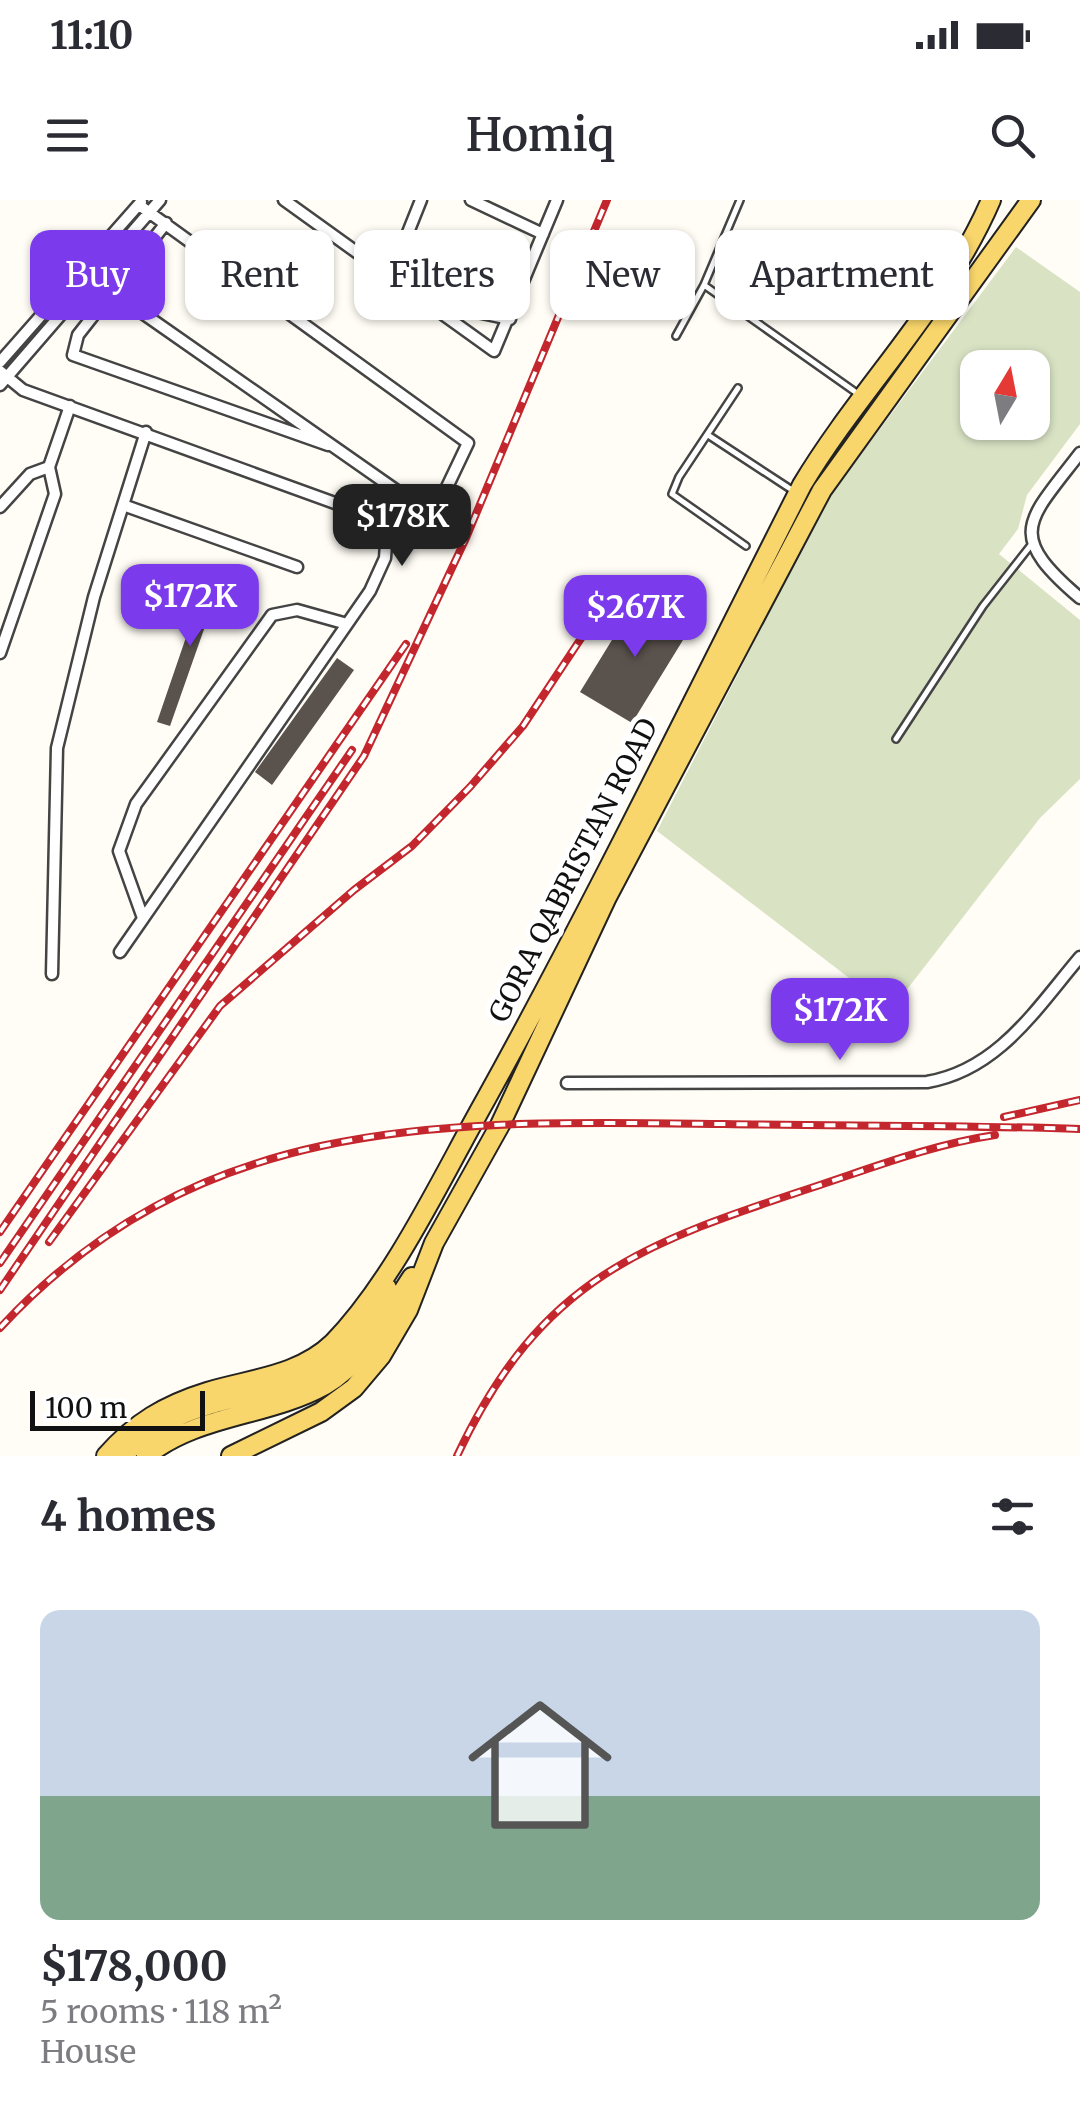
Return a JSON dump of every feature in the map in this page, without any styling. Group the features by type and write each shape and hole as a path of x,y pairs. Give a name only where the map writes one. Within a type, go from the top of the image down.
{"main road":[{"path":"975,200 975,232"},
{"name":"GORA QABRISTAN ROAD","path":"106,1456 145,1418 168,1406 269,1377 317,1355 368,1299 412,1232 518,1040 797,494 832,434 936,296 991,200"},
{"name":"GORA QABRISTAN ROAD","path":"230,1456 321,1412 367,1374 408,1310 434,1243 500,1125 634,845 822,490 1031,200"},
{"path":"146,1456 189,1429 270,1408 325,1384 363,1351 391,1296 412,1232"},
{"path":"123,1456 146,1433 190,1410 310,1377 349,1346 434,1243"}],"street":[{"path":"120,952 370,590 385,558 387,529 380,519 23,390 2,378 160,200"},
{"path":"284,200 354,249"},
{"path":"409,230 421,200"},
{"path":"471,200 543,234"},
{"path":"530,267 557,200"},
{"path":"0,362 141,202 150,214 468,442 442,499 430,514 154,320"},
{"path":"161,230 166,224"},
{"path":"90,320 78,335 73,354 340,449"},
{"path":"453,320 494,351 510,320"},
{"path":"0,653 54,494 49,467 70,406"},
{"path":"52,974 57,748 80,651 146,432"},
{"path":"1078,459 1036,510 1032,544 1046,569 1080,598"},
{"path":"0,507 30,474 49,467"},
{"path":"123,505 297,567"},
{"path":"143,918 119,851 136,804 272,615 298,610 347,624"},
{"path":"567,1083 927,1082 955,1078 1006,1044 1080,957"}],"lane":[{"path":"676,336 704,285 740,200"},
{"path":"704,285 862,396"},
{"path":"738,388 678,476 672,494 746,546"},
{"path":"708,435 797,494"},
{"path":"896,740 983,606 1032,544"}],"green space":[{"path":"1016,247 1080,292 1080,424 1027,495 1018,529 999,554 1080,620 1080,779 1040,818 891,1010 657,831 829,497 961,320 969,320 969,310"}],"building":[{"path":"208,573 222,578 170,726 157,722"},
{"path":"639,596 691,627 632,723 580,692"},
{"path":"337,658 354,670 272,785 255,772"}],"railway":[{"path":"0,1290 364,756 466,538 607,200"},
{"path":"49,1242 220,1006 354,890 412,846 470,787 523,726 619,581"},
{"path":"0,1232 406,644"},
{"path":"0,1263 352,750"},
{"path":"1004,1117 1080,1100"},
{"path":"0,1328 78,1257 160,1204 246,1167 335,1143 428,1130 524,1124 1080,1129"},
{"path":"457,1456 489,1395 524,1346 562,1307 604,1275 650,1249 757,1206 906,1156 995,1135"}]}
